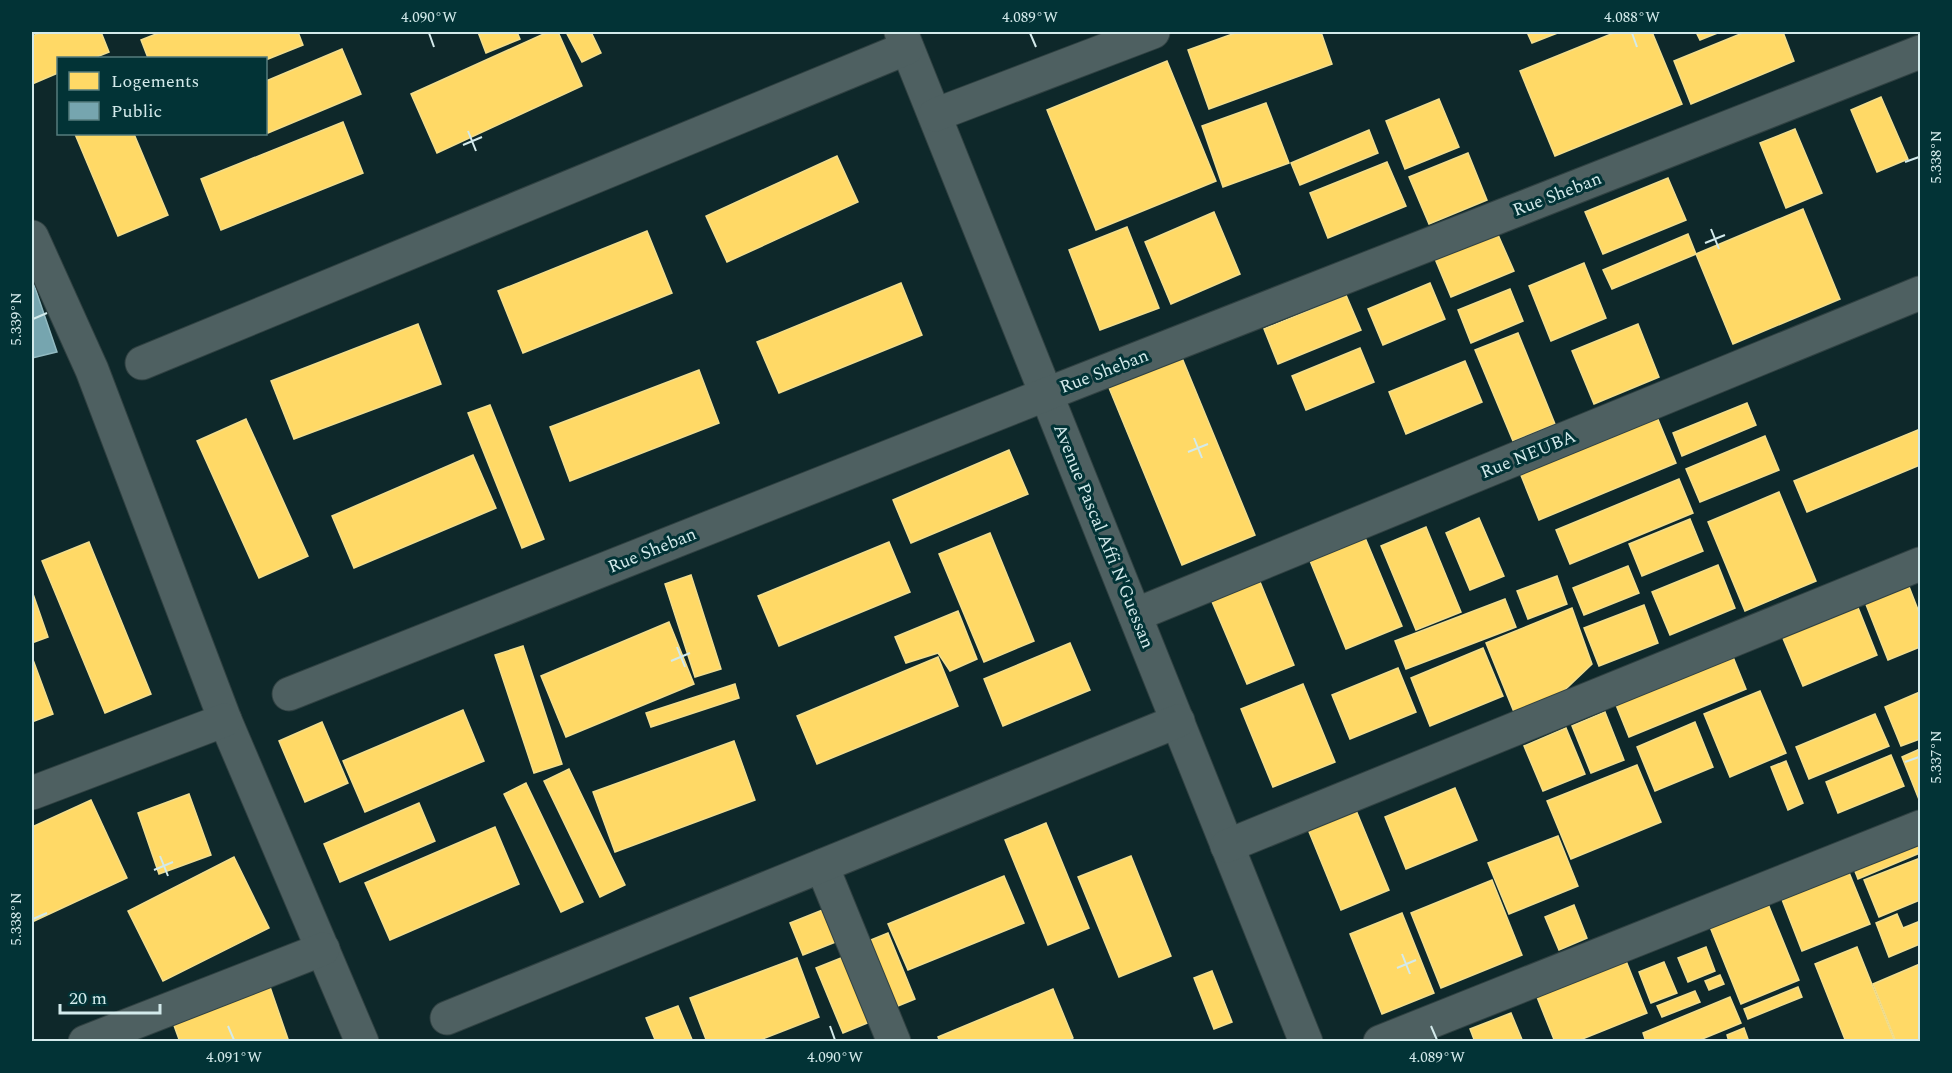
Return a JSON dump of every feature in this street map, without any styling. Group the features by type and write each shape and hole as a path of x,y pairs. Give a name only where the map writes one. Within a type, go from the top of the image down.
{"street":[{"path":"934,115 1153,32"},
{"path":"142,363 904,40"},
{"name":"Avenue Pascal Affi N'Guessan","path":"904,40 1306,1041"},
{"name":"Rue Sheban","path":"289,694 1920,52"},
{"path":"32,237 92,370 225,720 362,1041"},
{"name":"Rue NEUBA","path":"1135,615 1920,293"},
{"path":"1227,846 1920,564"},
{"path":"32,793 225,720"},
{"path":"447,1018 1178,721"},
{"path":"1380,1041 1920,827"},
{"path":"822,866 894,1041"},
{"path":"85,1041 323,949"}],"building: Logements":[{"path":"42,32 101,32 109,52 96,57 57,57 57,73 32,84 32,36"},
{"path":"161,32 298,32 303,45 267,60 267,57 148,57 141,40"},
{"path":"478,32 517,32 520,39 486,53"},
{"path":"548,32 558,32 582,86 437,153 411,94"},
{"path":"566,32 591,32 601,53 582,62"},
{"path":"1238,32 1321,32 1332,64 1209,109 1188,50"},
{"path":"1527,32 1560,32 1532,43"},
{"path":"1616,32 1652,32 1682,104 1555,156 1520,71"},
{"path":"1696,32 1720,32 1700,40"},
{"path":"1745,32 1783,32 1794,61 1691,104 1674,61"},
{"path":"342,49 361,94 268,133 267,81"},
{"path":"1167,61 1216,181 1096,230 1047,110"},
{"path":"1881,97 1908,159 1877,172 1851,110"},
{"path":"1439,99 1459,147 1405,169 1386,121"},
{"path":"1266,103 1289,163 1223,187 1202,126"},
{"path":"343,122 363,173 221,230 201,179"},
{"path":"1795,129 1822,193 1786,208 1760,143"},
{"path":"1369,130 1378,153 1300,185 1291,163"},
{"path":"75,135 134,135 168,215 118,236"},
{"path":"1468,153 1487,200 1429,224 1409,177"},
{"path":"837,156 858,202 727,262 706,216"},
{"path":"1387,162 1406,206 1328,238 1310,193"},
{"path":"1668,178 1686,220 1603,254 1585,212"},
{"path":"1803,209 1840,299 1733,344 1696,254"},
{"path":"1214,212 1240,274 1171,304 1145,242"},
{"path":"1127,227 1159,308 1100,330 1069,250"},
{"path":"1495,228 1514,271 1451,297 1433,254"},
{"path":"647,231 672,293 523,353 498,291"},
{"path":"1688,234 1696,254 1612,289 1603,270"},
{"path":"1584,263 1606,318 1551,341 1529,286"},
{"path":"901,283 922,335 779,393 757,342"},
{"path":"1430,283 1445,319 1383,345 1368,309"},
{"path":"1510,289 1523,321 1471,343 1458,310"},
{"path":"1346,295 1361,330 1278,364 1264,329"},
{"path":"418,324 441,384 294,439 271,381"},
{"path":"1638,324 1659,377 1594,404 1572,351"},
{"path":"1518,333 1555,424 1513,441 1475,350"},
{"path":"1360,348 1374,382 1306,410 1292,376"},
{"path":"1180,353 1255,535 1182,565 1107,383"},
{"path":"1465,361 1482,402 1406,434 1389,392"},
{"path":"699,370 719,423 570,481 550,427"},
{"path":"1747,403 1756,425 1682,456 1673,433"},
{"path":"490,405 544,539 522,548 468,413"},
{"path":"1657,417 1676,463 1539,520 1520,473"},
{"path":"246,419 308,556 259,578 197,441"},
{"path":"1920,429 1920,465 1807,512 1794,481"},
{"path":"1765,436 1779,470 1700,502 1686,469"},
{"path":"1009,450 1028,494 911,543 893,500"},
{"path":"473,455 496,508 354,568 332,516"},
{"path":"1679,479 1693,513 1570,564 1556,530"},
{"path":"1779,492 1816,581 1745,611 1708,522"},
{"path":"1479,518 1504,576 1470,590 1446,533"},
{"path":"1690,519 1703,551 1642,576 1629,544"},
{"path":"1426,527 1461,612 1416,630 1381,546"},
{"path":"1361,528 1402,626 1346,649 1306,551"},
{"path":"990,533 1034,641 984,662 939,554"},
{"path":"89,542 151,694 105,713 42,561"},
{"path":"889,542 910,592 779,646 758,596"},
{"path":"1718,565 1735,608 1670,635 1652,592"},
{"path":"1628,566 1639,593 1584,615 1573,588"},
{"path":"691,575 721,669 695,677 665,584"},
{"path":"1557,576 1567,604 1528,619 1517,591"},
{"path":"1258,577 1294,665 1247,684 1210,597"},
{"path":"1908,584 1920,615 1920,647 1888,660 1865,602"},
{"path":"32,591 48,637 32,643"},
{"path":"1505,599 1516,627 1406,669 1395,641"},
{"path":"1644,605 1658,643 1599,666 1584,628"},
{"path":"1857,605 1877,655 1803,686 1782,636"},
{"path":"1572,608 1592,664 1552,702 1516,717 1486,643"},
{"path":"958,611 977,659 950,671 938,653 906,663 895,637"},
{"path":"669,622 694,684 566,737 541,676"},
{"path":"1070,643 1090,690 1003,726 984,679"},
{"path":"523,646 562,764 534,773 495,655"},
{"path":"1483,648 1503,696 1430,726 1411,678"},
{"path":"1731,652 1746,689 1629,737 1614,700"},
{"path":"32,657 53,714 32,722"},
{"path":"938,657 958,706 817,764 797,716"},
{"path":"1398,668 1416,712 1350,739 1332,695"},
{"path":"735,684 739,698 651,727 646,713"},
{"path":"1303,684 1335,762 1273,787 1241,709"},
{"path":"1760,691 1786,753 1730,777 1704,714"},
{"path":"1920,692 1920,739 1901,746 1885,707"},
{"path":"463,710 484,761 365,812 343,761"},
{"path":"1605,712 1624,760 1591,773 1572,726"},
{"path":"1875,714 1889,746 1809,779 1796,747"},
{"path":"322,722 348,783 305,802 279,741"},
{"path":"1695,722 1713,767 1655,791 1637,747"},
{"path":"1566,728 1585,774 1543,791 1524,746"},
{"path":"734,741 755,800 615,852 593,792"},
{"path":"1920,749 1920,802 1902,757"},
{"path":"1891,755 1904,786 1838,813 1826,782"},
{"path":"1786,761 1803,803 1788,810 1771,767"},
{"path":"1637,765 1661,822 1571,859 1547,801"},
{"path":"569,769 625,885 600,897 544,781"},
{"path":"526,783 583,902 561,912 504,794"},
{"path":"1455,788 1477,840 1406,869 1385,817"},
{"path":"189,794 211,855 159,874 138,813"},
{"path":"91,800 127,878 32,922 32,827"},
{"path":"419,803 435,841 340,882 324,844"},
{"path":"1353,803 1389,890 1341,910 1305,822"},
{"path":"1046,823 1089,928 1048,945 1005,840"},
{"path":"495,827 519,884 390,940 365,883"},
{"path":"1558,836 1578,886 1509,914 1488,863"},
{"path":"1920,843 1920,853 1858,879 1851,861"},
{"path":"1131,856 1171,956 1119,977 1078,877"},
{"path":"234,857 269,928 163,981 128,911"},
{"path":"1920,858 1920,900 1879,917 1864,880"},
{"path":"1848,870 1870,924 1802,951 1781,897"},
{"path":"1004,876 1024,923 908,970 888,924"},
{"path":"1492,880 1522,955 1441,988 1411,913"},
{"path":"1768,904 1799,980 1741,1004 1710,927"},
{"path":"1574,905 1587,938 1559,950 1545,917"},
{"path":"830,907 843,939 803,955 790,923"},
{"path":"1402,913 1434,993 1382,1014 1350,934"},
{"path":"1897,914 1903,928 1920,921 1920,944 1889,957 1876,923"},
{"path":"888,933 915,999 893,1008 866,942"},
{"path":"1706,947 1715,971 1688,982 1678,958"},
{"path":"1857,947 1895,1042 1846,1042 1815,964"},
{"path":"1622,951 1647,1013 1575,1042 1555,1042 1533,987"},
{"path":"851,954 877,1019 843,1033 816,968"},
{"path":"797,958 819,1017 755,1042 707,1042 690,998"},
{"path":"1664,962 1677,993 1651,1003 1639,972"},
{"path":"1920,964 1920,1042 1896,1042 1873,984"},
{"path":"1212,971 1232,1022 1214,1029 1194,978"},
{"path":"1720,975 1724,984 1709,990 1705,981"},
{"path":"269,984 289,1042 180,1042 172,1020"},
{"path":"1798,987 1802,997 1748,1019 1744,1009"},
{"path":"1053,989 1073,1038 1066,1042 940,1042 938,1037"},
{"path":"1695,991 1700,1002 1662,1017 1657,1006"},
{"path":"1730,997 1741,1023 1695,1042 1646,1042 1643,1033"},
{"path":"678,1006 693,1042 656,1042 646,1018"},
{"path":"1511,1013 1523,1042 1475,1042 1470,1029"},
{"path":"1744,1028 1749,1042 1729,1042 1727,1035"}],"building: Public":[{"path":"32,279 57,352 32,358"}]}
